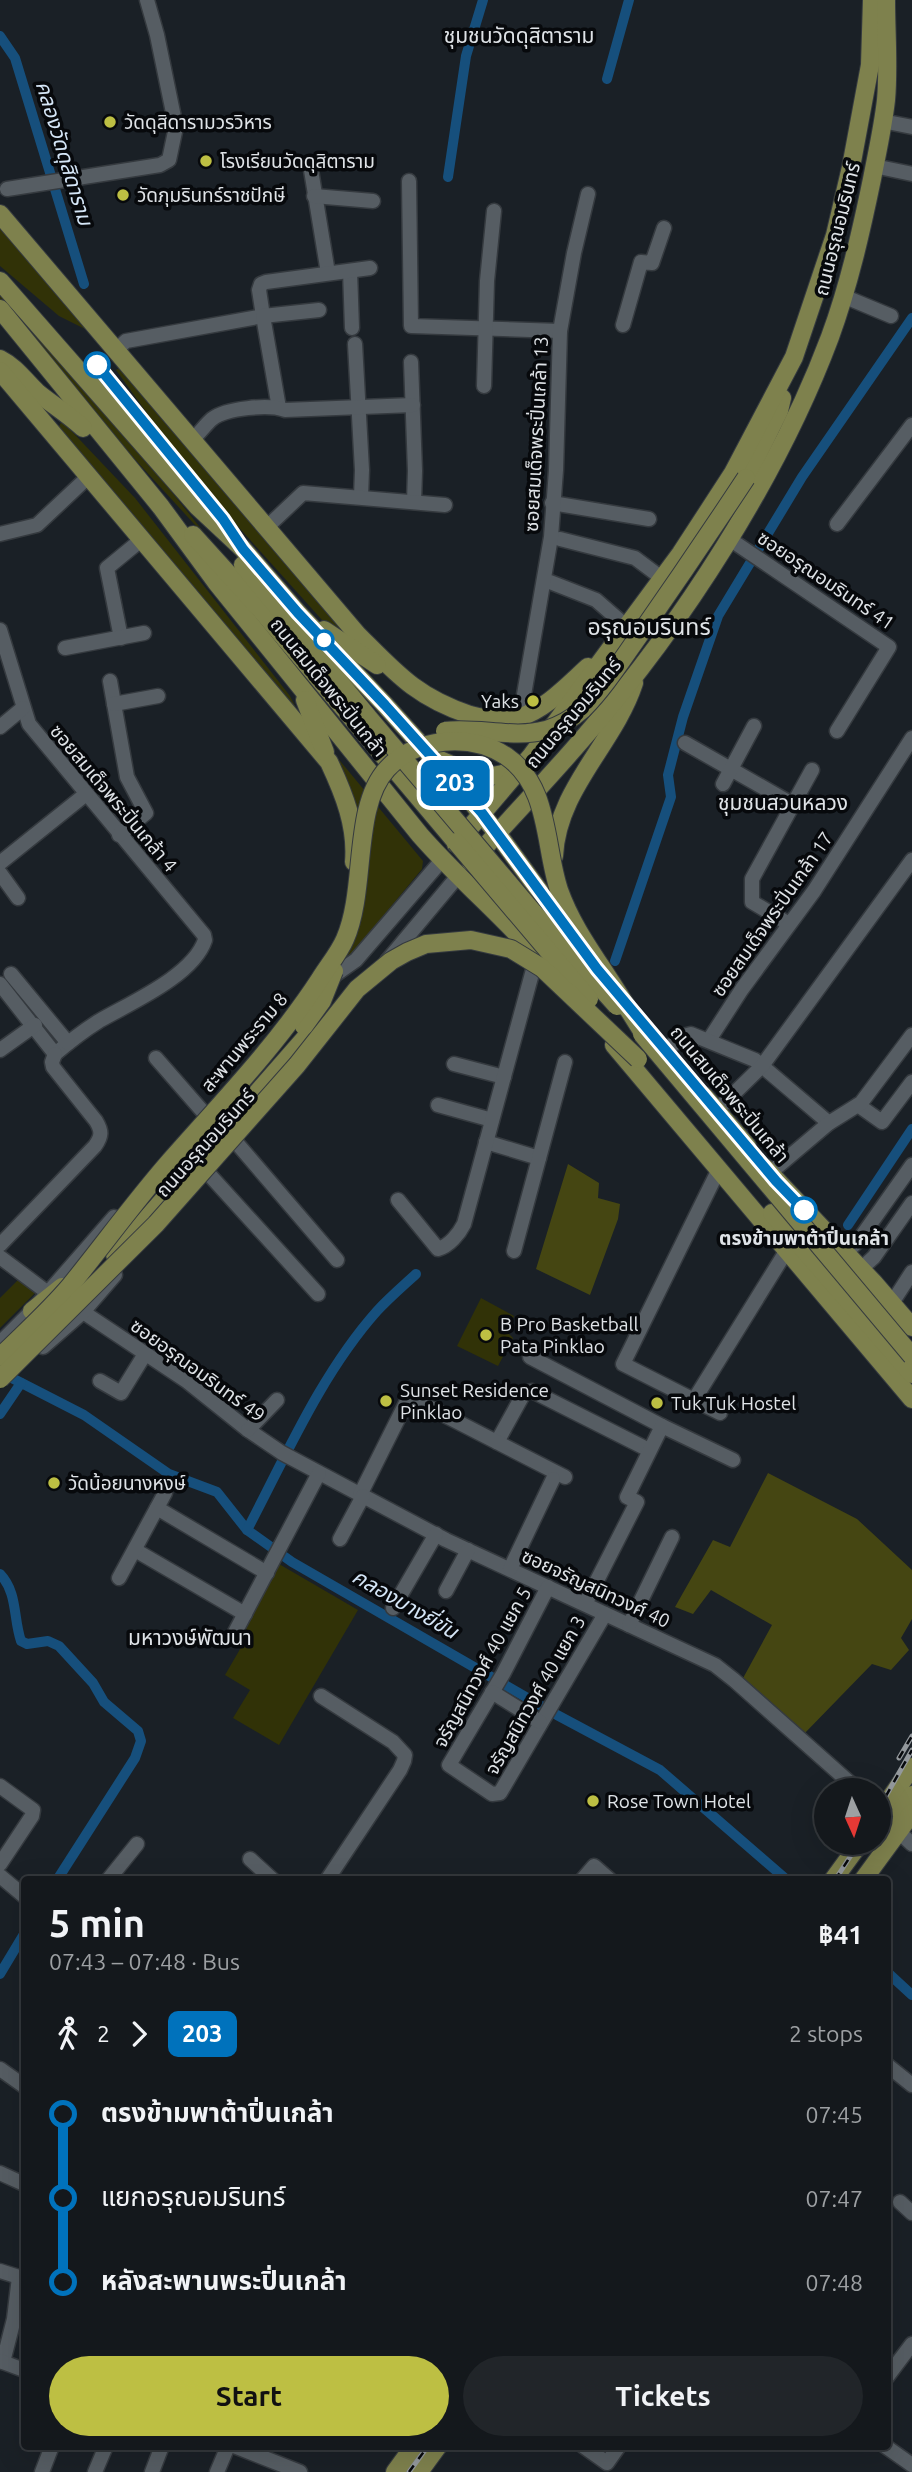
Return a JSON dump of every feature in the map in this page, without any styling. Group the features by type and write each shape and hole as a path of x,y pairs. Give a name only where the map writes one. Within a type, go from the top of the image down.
{"main road":[{"path":"861,118 862,0"},
{"name":"ถนนอรุณอมรินทร์","path":"442,860 531,756 663,579 733,473 794,357 835,235 861,118 872,49 872,0"},
{"name":"ถนนอรุณอมรินทร์","path":"458,876 585,736 638,670 728,538 794,419 830,336 856,252 886,100 886,0"},
{"path":"886,100 893,62 896,0"},
{"path":"0,214 357,634 403,680 423,695 452,709 480,718 508,721 520,718 544,704 622,634"},
{"name":"ถนนสมเด็จพระปิ่นเกล้า","path":"0,281 198,507 243,549 298,613 482,813 597,969 773,1177 912,1327"},
{"name":"ถนนสมเด็จพระปิ่นเกล้า","path":"0,309 161,507 216,582 442,860 531,948 912,1399"},
{"path":"406,753 422,739 445,731 481,729 511,733 534,732 556,726 576,715 647,624 746,478 779,411 794,357"},
{"path":"0,359 15,368 37,391 68,414 128,468"},
{"path":"0,371 329,762"},
{"path":"161,507 223,567 649,1042 912,1356"},
{"path":"198,507 363,721 638,1059 912,1374"},
{"path":"298,613 403,680"},
{"path":"563,923 555,887 557,828 571,796 625,706 638,670"},
{"path":"297,1003 334,947 348,916 355,852 352,822 345,797 299,684"},
{"name":"สะพานพระราม 8","path":"0,1357 69,1287 130,1208 292,1021 344,940 359,888 365,818 373,792 387,769 406,753 432,743 462,741 478,744 507,757 527,776 541,807 551,860 570,917 580,937 649,1042"},
{"path":"431,756 460,769 488,777 510,772 531,756"},
{"path":"345,1012 398,963 425,947 454,937 472,936 531,948"},
{"path":"50,1342 141,1216 304,1026 327,989 344,940"},
{"path":"32,1311 141,1216 333,1008 391,961 426,944 455,940 485,942 511,949 532,960 638,1059"},
{"path":"569,992 564,976 571,967 580,962 597,969"},
{"path":"0,1378 156,1224 297,1065 356,989"},
{"path":"773,1177 863,1291 912,1347"},
{"path":"775,1235 822,1280 912,1382"},
{"path":"891,1796 911,1767"},
{"path":"891,1824 912,1795"},
{"path":"866,1876 912,1812"},
{"path":"837,1876 852,1855"},
{"path":"854,1876 869,1855"},
{"path":"395,2472 411,2450"},
{"path":"419,2472 435,2450"}],"street":[{"path":"4,191 160,165 169,160 176,127 152,10 147,0"},
{"path":"882,121 912,127"},
{"path":"874,166 912,174"},
{"path":"312,170 328,273"},
{"path":"409,181 411,326 560,331"},
{"name":"ซอยสมเด็จพระปิ่นเกล้า 13","path":"520,718 551,537 560,331 588,194"},
{"path":"314,196 373,201"},
{"path":"484,386 485,330 494,211"},
{"path":"623,326 641,262 652,264 664,228"},
{"path":"279,408 259,290 261,284 370,268"},
{"path":"350,271 352,328"},
{"path":"843,296 891,316"},
{"path":"116,350 126,341 263,316 319,310"},
{"path":"355,344 362,470 360,497"},
{"path":"411,362 414,502"},
{"path":"192,440 212,419 222,414 265,406 285,410 413,405"},
{"path":"837,524 912,425"},
{"path":"0,534 37,525 88,477"},
{"path":"266,527 303,493 445,505"},
{"path":"552,503 649,519"},
{"name":"ซอยอรุณอมรินทร์ 41","path":"728,538 889,647 837,731"},
{"path":"560,539 628,555 663,579"},
{"path":"121,638 107,568 141,540"},
{"path":"550,582 596,600 622,634"},
{"name":"ซอยสมเด็จพระปิ่นเกล้า 4","path":"0,630 23,708 37,735 204,935 205,940 193,958 157,990 97,1023 68,1043"},
{"path":"65,648 144,633"},
{"path":"110,681 127,777 146,813 119,835"},
{"path":"114,704 158,696"},
{"path":"0,727 23,708"},
{"path":"723,785 754,726"},
{"name":"ซอยสมเด็จพระปิ่นเกล้า 17","path":"709,1040 742,989 814,891 912,738"},
{"path":"685,743 792,804"},
{"path":"789,924 752,902 752,879 812,770"},
{"path":"0,863 86,794"},
{"name":"ถนนอรุณอมรินทร์","path":"2,1341 48,1293 297,1003 356,960 442,860"},
{"path":"717,1110 762,1066 912,860"},
{"path":"0,873 18,898"},
{"name":"ถนนอรุณอมรินทร์","path":"0,1390 83,1312 298,1069 458,876"},
{"path":"398,1200 431,1243 438,1248 442,1248 458,1234 464,1224 504,1077 531,948"},
{"path":"0,1245 95,1146 101,1136 96,1121 53,1067 55,1054 68,1043 6,979"},
{"path":"6,979 55,1054"},
{"path":"317,987 328,986 340,992 345,1000 345,1012"},
{"path":"0,1050 35,1026"},
{"path":"666,1050 683,1036 691,1034 755,1060 830,1123"},
{"path":"773,1177 830,1123 858,1105 912,1035"},
{"path":"156,1058 204,1113"},
{"path":"514,1251 565,1062"},
{"path":"454,1064 504,1077"},
{"path":"858,1105 882,1122 912,1082"},
{"path":"438,1105 492,1120"},
{"path":"235,1141 337,1260"},
{"path":"486,1142 539,1158"},
{"path":"846,1253 859,1240 912,1164"},
{"path":"719,1169 623,1364 720,1413"},
{"path":"207,1172 318,1294"},
{"path":"861,1269 874,1257 912,1203"},
{"path":"694,1400 787,1250"},
{"path":"0,1257 48,1293"},
{"path":"892,1303 912,1272"},
{"name":"ซอยอรุณอมรินทร์ 49","path":"83,1312 213,1400 248,1430 287,1456"},
{"path":"100,1381 121,1393 145,1354"},
{"path":"530,1357 733,1460"},
{"path":"497,1441 524,1393 532,1391 649,1450"},
{"path":"340,1539 409,1397 497,1441 559,1478 510,1569"},
{"path":"248,1430 277,1400"},
{"path":"585,1604 636,1502 627,1497 662,1426"},
{"name":"ซอยจรัญสนิทวงศ์ 40","path":"287,1456 468,1550 715,1665 844,1778"},
{"path":"232,1638 319,1473"},
{"path":"119,1578 165,1493"},
{"path":"157,1508 267,1573"},
{"path":"393,1608 436,1534"},
{"path":"629,1625 672,1536"},
{"path":"135,1550 245,1614"},
{"path":"446,1591 468,1550"},
{"name":"จรัญสนิทวงศ์ 40 แยก 5","path":"497,1794 449,1765 497,1684 548,1587"},
{"name":"จรัญสนิทวงศ์ 40 แยก 3","path":"497,1794 605,1614"},
{"path":"497,1684 546,1713"},
{"path":"321,1696 393,1742 405,1755 400,1770 330,1876"},
{"path":"1,1794 33,1810 32,1816 2,1857"},
{"path":"898,1831 912,1844"},
{"path":"111,1876 137,1844"},
{"path":"250,1859 269,1876"},
{"path":"585,1876 594,1866 605,1876"},
{"path":"0,1876 21,1893"},
{"path":"891,2068 912,2085"},
{"path":"0,2069 21,2084"},
{"path":"0,2173 21,2183"},
{"path":"900,2202 912,2213"},
{"path":"0,2271 19,2277 15,2319 2,2361 21,2369"},
{"path":"891,2372 912,2344"},
{"path":"42,2472 50,2450"},
{"path":"95,2472 104,2450"},
{"path":"152,2472 160,2450"},
{"path":"217,2472 226,2450"},
{"path":"243,2450 290,2470"},
{"path":"589,2450 607,2462 616,2450"},
{"path":"891,2450 912,2465"}],"shaded area":[{"path":"0,225 61,294 85,329 59,316 0,266"},
{"path":"0,291 151,466 218,550 119,442 0,302"},
{"path":"122,366 359,646 322,620 190,473 116,370"},
{"path":"62,421 135,498 290,696 302,720 58,428"},
{"path":"331,750 423,861 422,869 345,962 365,888"},
{"path":"568,1164 599,1183 598,1198 620,1204 618,1219 590,1295 536,1269"},
{"path":"20,1278 36,1292 0,1328 0,1298"},
{"name":"B Pro Basketball Pata Pinklao","path":"481,1298 514,1316 507,1332 513,1338 498,1366 457,1346"},
{"path":"768,1473 857,1519 912,1570 912,1619 901,1638 909,1650 891,1670 872,1664 803,1735 742,1680 772,1625 711,1590 693,1614 675,1607 713,1540 730,1547"},
{"path":"279,1564 358,1610 279,1745 233,1718 250,1690 225,1675 243,1644 239,1641"}],"waterway":[{"path":"448,177 466,56 483,0"},
{"path":"607,79 629,0"},
{"name":"คลองวัดดุสิดาราม","path":"0,36 15,58 84,284"},
{"path":"615,961 671,797 668,775 683,717 718,616 802,477 912,318"},
{"path":"848,1225 912,1129"},
{"path":"247,1530 306,1416 339,1361 377,1311 416,1274"},
{"name":"คลองบางยี่ขัน","path":"4,1374 84,1415 169,1474 217,1492 247,1530 292,1562 557,1715 660,1770 782,1876"},
{"path":"0,1414 21,1383"},
{"path":"0,1574 10,1589 21,1641 27,1644 48,1641 59,1646 93,1683 104,1702 138,1731 141,1741 135,1758 60,1876"},
{"path":"0,1974 21,1939"},
{"name":"คลองบางยี่ขัน","path":"891,1976 912,1995"}],"railway":[{"path":"899,1758 912,1736"},
{"path":"891,1787 912,1750"},
{"path":"838,1876 851,1855"},
{"path":"409,2472 425,2450"}],"bus line":[{"name":"203","path":"97,365 223,519 243,549 298,613 482,813 597,969 776,1181 804,1210"}],"place":[{"name":"วัดดุสิดารามวรวิหาร","path":"110,122"},
{"name":"โรงเรียนวัดดุสิตาราม","path":"206,161"},
{"name":"วัดภุมรินทร์ราชปักษี","path":"123,195"},
{"name":"Yaks","path":"533,701"},
{"name":"ตรงข้ามพาต้าปิ่นเกล้า","path":"804,1210"},
{"name":"B Pro Basketball Pata Pinklao","path":"486,1335"},
{"name":"Sunset Residence Pinklao","path":"386,1401"},
{"name":"Tuk Tuk Hostel","path":"657,1403"},
{"name":"วัดน้อยนางหงษ์","path":"54,1483"},
{"name":"Rose Town Hotel","path":"593,1801"}],"district":[{"name":"ชุมชนวัดดุสิตาราม","path":"519,36"},
{"name":"อรุณอมรินทร์","path":"649,627"},
{"name":"ชุมชนสวนหลวง","path":"783,803"},
{"name":"มหาวงษ์พัฒนา","path":"190,1638"}]}
